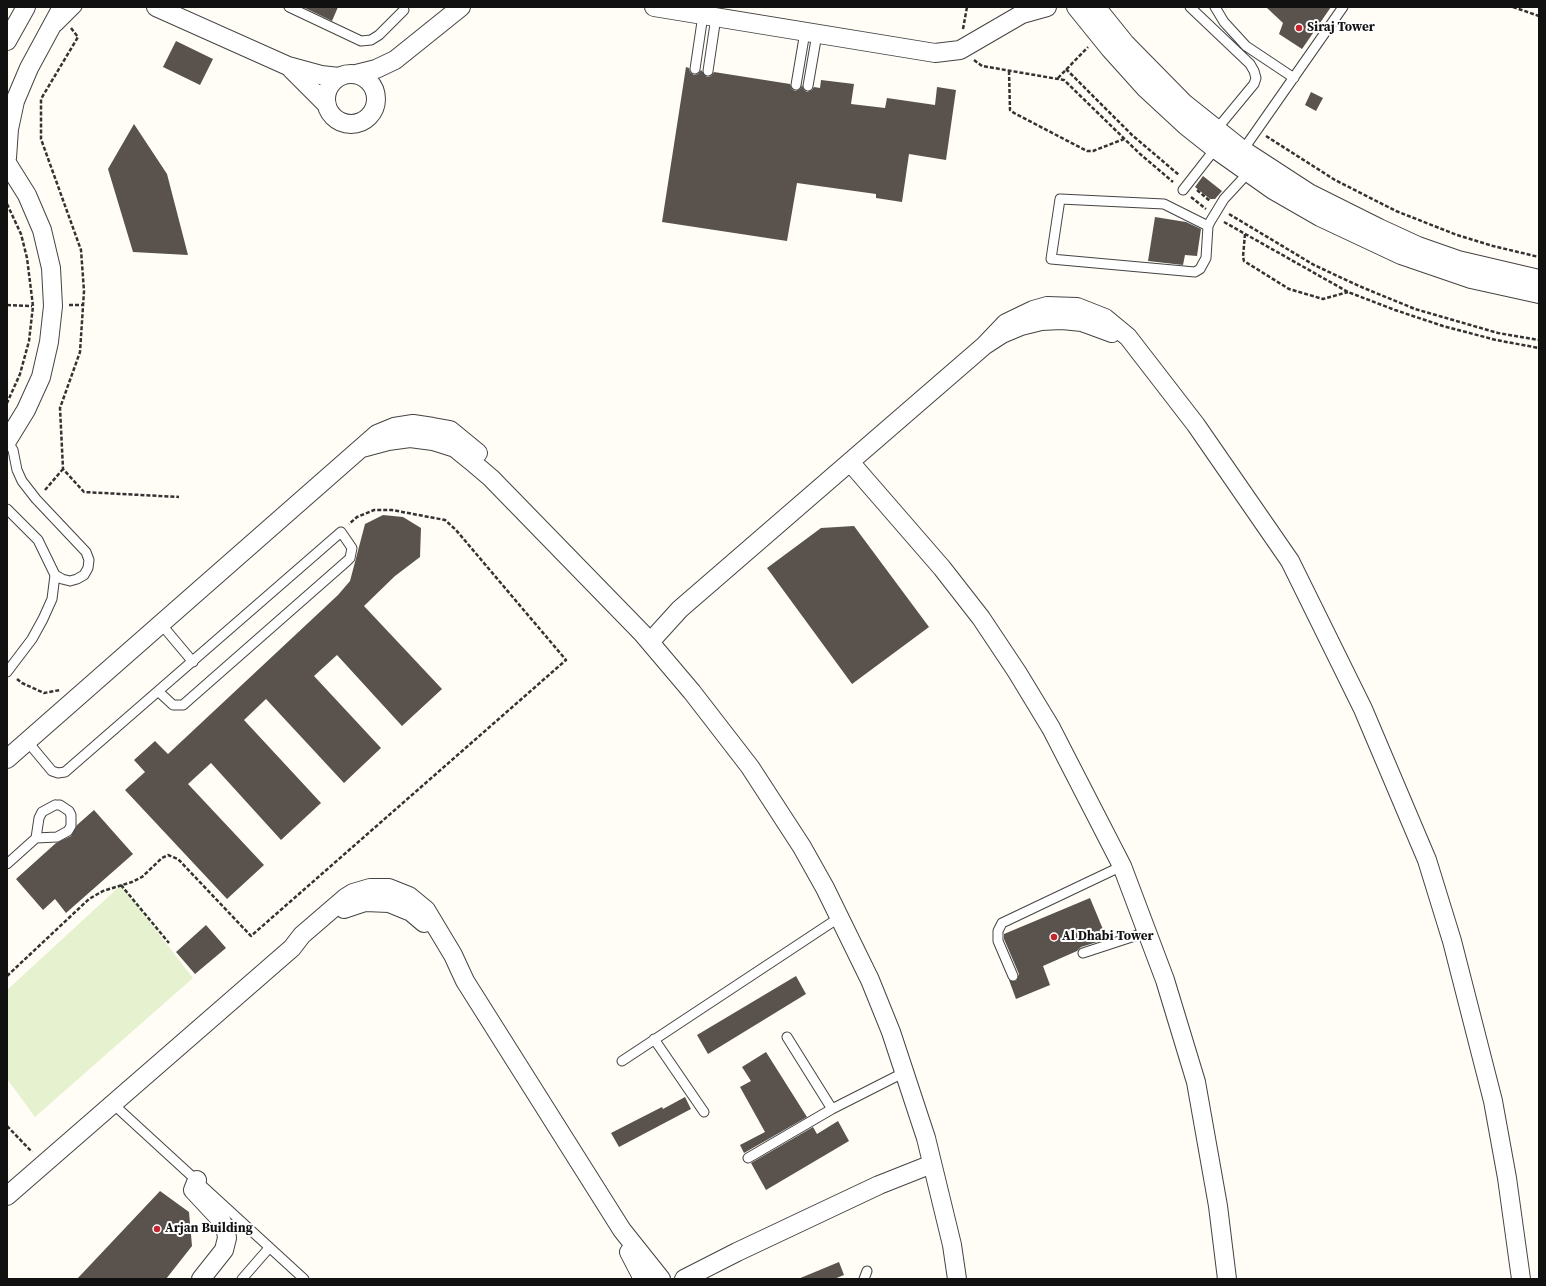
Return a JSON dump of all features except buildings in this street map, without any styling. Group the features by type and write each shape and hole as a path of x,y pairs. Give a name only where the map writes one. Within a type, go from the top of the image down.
{"street":[{"path":"7,41 26,7"},
{"path":"156,7 288,66 316,74 347,76 369,81 376,94 377,102"},
{"path":"327,105 326,97 332,83 347,76 376,69 395,60 461,7"},
{"path":"654,7 935,53 960,50 1024,10 1047,7"},
{"path":"1076,7 1099,36 1146,89 1186,126 1215,149 1273,190 1320,217 1401,255 1471,279 1539,294"},
{"path":"1098,8 1154,74 1216,130 1243,150 1309,193 1411,243 1458,260 1499,271 1539,279"},
{"path":"7,158 9,129 15,101 44,40 63,14"},
{"path":"288,66 327,105 335,119 349,125 357,124 371,116 395,60"},
{"path":"7,163 27,195 42,230 51,268 53,306 50,342 41,377 26,410 7,441"},
{"path":"646,638 985,345 1002,334 1021,326 1042,321 1062,320 1082,322 1102,328 1120,338 1136,350 1196,425 1290,561 1364,709 1396,784 1427,860 1452,941 1474,1022 1493,1101 1507,1178 1521,1279"},
{"path":"7,759 81,692 362,448 388,441 410,438 433,441 455,448 491,478 646,638 697,698 750,768 802,847 840,917 870,980 891,1032 926,1138 952,1245 957,1279"},
{"path":"850,462 942,568 985,624 1017,672 1051,728 1122,866 1176,1016 1196,1082 1218,1206 1227,1279"},
{"path":"7,1196 112,1103 292,948 308,939 342,910 365,902 389,903 401,906 421,920 429,929 453,968 465,981 622,1230 661,1279"},
{"path":"684,1279 737,1252 872,1189 894,1188 934,1172"},
{"path":"197,1180 193,1191 221,1220 226,1231 227,1238 224,1250 201,1279"},
{"path":"622,1230 625,1244 643,1279"}],"lane":[{"path":"63,14 77,7"},
{"path":"289,7 361,41 371,40 379,35 404,10"},
{"path":"1190,7 1250,64 1254,71 1254,84 1216,130"},
{"path":"1215,7 1231,30 1246,46 1294,78"},
{"path":"1243,150 1343,7"},
{"path":"695,69 709,16"},
{"path":"708,71 709,16"},
{"path":"796,85 811,33"},
{"path":"808,86 811,33"},
{"path":"1186,187 1215,149"},
{"path":"1208,226 1164,204 1060,199 1051,259 1194,272 1200,269 1206,258 1208,226 1224,199 1248,173"},
{"path":"7,441 13,450 17,470 22,481 36,499 86,552 89,560 88,568 84,575 78,580 70,581 55,575"},
{"path":"7,509 38,540 55,575 52,599 43,619 24,651 7,672"},
{"path":"27,741 52,771 58,773 65,772 159,692 341,532 350,544 352,553 350,558 341,567 183,705 173,705 159,692"},
{"path":"161,624 193,662"},
{"path":"7,864 36,838"},
{"path":"1013,976 998,941 998,931 1002,923 1122,866"},
{"path":"622,1061 840,917"},
{"path":"1083,953 1147,932"},
{"path":"788,1037 832,1109"},
{"path":"654,1039 704,1112"},
{"path":"748,1158 832,1109 905,1072"},
{"path":"112,1103 304,1279"},
{"path":"242,1279 269,1248"}],"path":[{"path":"1513,7 1539,16"},
{"path":"63,14 78,37 41,99 41,139 81,250 82,257 84,291 80,352 60,408 63,470 84,492 179,497"},
{"path":"1058,79 1066,68 1099,36"},
{"path":"1066,68 1186,187 1314,265 1359,286 1415,309 1498,333 1539,340"},
{"path":"1009,71 1010,110 1014,113 1087,151 1093,152 1124,139"},
{"path":"1256,130 1335,180 1396,211 1464,237 1493,246 1539,256"},
{"path":"7,204 21,234 27,258 32,306 29,340 20,374 7,403"},
{"path":"1245,234 1244,261 1289,289 1323,299 1348,292"},
{"path":"7,976 89,899 103,891 142,877 162,858 168,855 174,856 250,936 566,660 456,530 444,520 392,510 374,510 357,517 341,532"},
{"path":"7,672 22,683 44,693 64,690 74,685 81,692"},
{"path":"121,885 169,943"},
{"path":"7,1126 44,1164"}],"green space":[{"path":"121,885 193,978 35,1117 7,1079 7,990"}],"place":[{"name":"Siraj Tower","path":"1299,28"},
{"name":"Al Dhabi Tower","path":"1054,937"},
{"name":"Arjan Building","path":"157,1229"}]}
